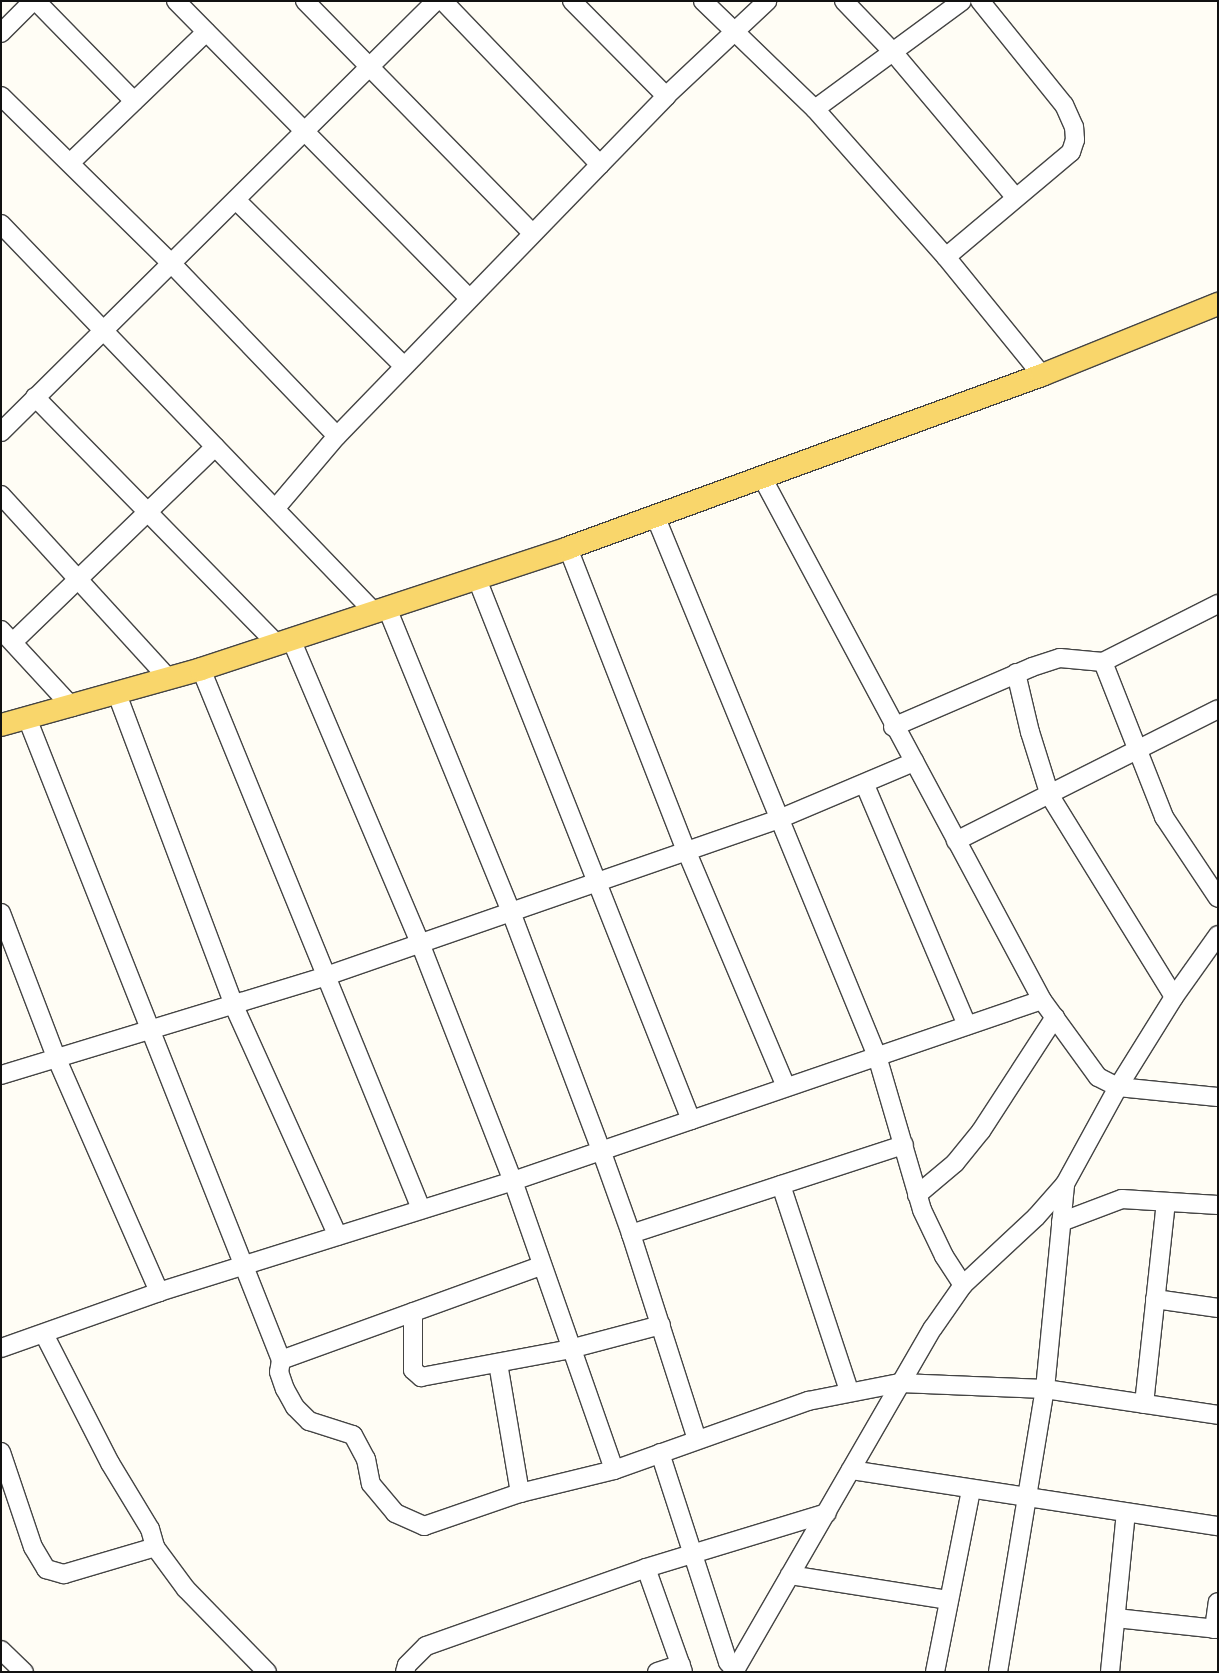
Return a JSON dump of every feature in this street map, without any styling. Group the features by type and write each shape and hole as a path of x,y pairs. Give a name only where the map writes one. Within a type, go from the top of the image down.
{"main road":[{"path":"1,725 72,707 201,669 477,579 656,518 1042,375 1218,304"}],"street":[{"path":"1,33 35,1 134,101"},
{"path":"176,1 469,298"},
{"path":"305,1 532,233"},
{"path":"1,432 305,133 369,65 436,1"},
{"path":"443,1 600,165"},
{"path":"572,1 666,96"},
{"path":"703,1 814,109 946,257 1042,375"},
{"path":"275,509 337,436 469,298 666,96 767,1"},
{"path":"844,1 893,52 1015,197"},
{"path":"814,109 962,1"},
{"path":"946,257 1015,197 1071,152 1075,140 1074,127 1064,106 980,1"},
{"path":"70,164 206,32"},
{"path":"1,96 172,264 337,436"},
{"path":"236,200 404,366"},
{"path":"3,230 104,330 275,509 381,610 511,912 631,1234 697,1440"},
{"path":"35,398 147,511 284,641 420,943 513,1181 540,1266 614,1470"},
{"path":"72,707 7,636 80,578 215,447"},
{"path":"763,479 894,727 1042,1000 1098,1076 1118,1087 1218,1096"},
{"path":"1,495 80,578 169,679"},
{"path":"656,518 877,1056 904,1145 916,1196 944,1256 963,1285"},
{"path":"568,548 686,850 786,1087"},
{"path":"477,579 598,880 691,1120"},
{"path":"894,727 1016,673 1060,658 1103,662 1218,604"},
{"path":"1103,662 1136,752 1164,817 1218,898"},
{"path":"201,669 421,1209"},
{"path":"1016,673 1030,732 1050,796 1174,997"},
{"path":"117,694 234,1006 338,1236"},
{"path":"956,841 1050,796 1218,709"},
{"path":"27,718 149,1031 281,1360 279,1372 295,1407 309,1422 353,1434 366,1459 370,1484 395,1513 424,1526 520,1494 614,1470 808,1401 849,1391 900,1383 1045,1389 1218,1415"},
{"path":"1,1075 56,1057 234,1006 326,976 598,880 779,819 865,785 914,762"},
{"path":"865,785 966,1025"},
{"path":"1,913 56,1057 159,1292"},
{"path":"660,1453 728,1662 735,1672 900,1383 963,1285 1036,1217 1065,1184 1118,1087 1174,997 1218,935"},
{"path":"1,1348 159,1292 513,1181 1042,1000"},
{"path":"916,1196 955,1163 981,1131 1055,1017"},
{"path":"631,1234 904,1145"},
{"path":"998,1672 1045,1389 1065,1184"},
{"path":"780,1185 849,1391"},
{"path":"1061,1222 1122,1199 1218,1205"},
{"path":"1144,1404 1166,1202"},
{"path":"281,1360 540,1266"},
{"path":"1155,1299 1218,1308"},
{"path":"413,1312 413,1370 418,1376 570,1349 661,1325"},
{"path":"44,1334 110,1463 150,1529 155,1547 186,1589 267,1672"},
{"path":"498,1363 520,1494"},
{"path":"1,1452 33,1547 46,1569 64,1574 155,1547"},
{"path":"851,1470 1027,1499 1218,1526"},
{"path":"935,1672 971,1490"},
{"path":"405,1672 406,1664 426,1646 646,1568 827,1513"},
{"path":"1110,1672 1126,1513"},
{"path":"646,1568 682,1668 657,1672"},
{"path":"790,1575 948,1600"},
{"path":"1116,1618 1216,1629 1218,1602"},
{"path":"1,1650 24,1672"}]}
